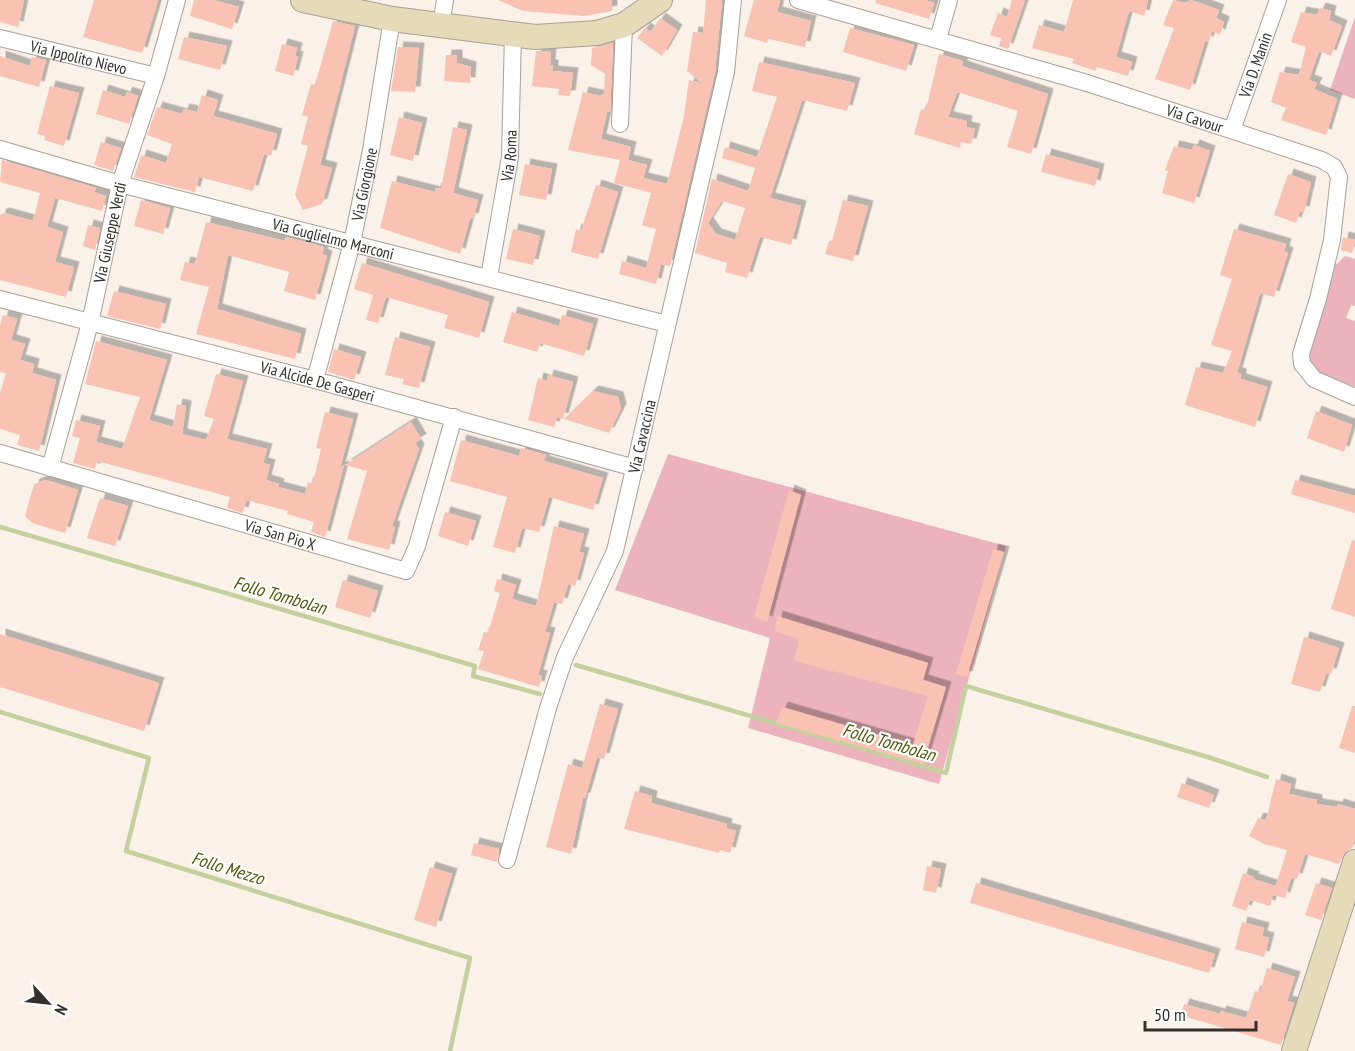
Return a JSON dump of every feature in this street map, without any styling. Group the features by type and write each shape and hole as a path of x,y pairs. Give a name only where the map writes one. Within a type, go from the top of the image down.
{"main road":[{"path":"303,0 392,19 535,37 597,33 624,26 660,0"},
{"path":"1294,1051 1355,862"}],"street":[{"name":"Via Giuseppe Verdi","path":"50,468 90,323 120,184 156,76 177,0"},
{"path":"441,25 445,0"},
{"name":"Via Cavaccina","path":"507,860 548,708 565,657 615,550 726,72 732,0"},
{"name":"Via Cavour","path":"798,0 938,39 1232,130 1322,160 1334,168 1339,177 1326,270 1300,354 1306,372 1314,379 1355,397"},
{"path":"938,39 949,0"},
{"name":"Via D. Manin","path":"1232,130 1278,0"},
{"name":"Via Giorgione","path":"315,380 352,243 371,150 392,19"},
{"path":"620,124 624,26"},
{"name":"Via Roma","path":"489,278 510,157 513,34"},
{"name":"Via Ippolito Nievo","path":"0,38 156,76"},
{"name":"Via Guglielmo Marconi","path":"0,149 120,184 667,324"},
{"name":"Via Alcide De Gasperi","path":"0,299 454,417 634,468"},
{"name":"Via San Pio X","path":"0,453 406,571 417,546 454,417"}],"shaded area":[{"path":"1355,17 1355,99 1330,90"},
{"path":"1345,256 1355,259 1355,306 1351,305 1346,318 1355,321 1355,387 1316,371 1308,362 1311,340 1334,264"},
{"path":"668,454 1006,546 939,784 748,728 770,638 615,590"}],"building":[{"path":"0,0 24,0 18,27 0,22"},
{"path":"94,0 158,0 142,53 83,37"},
{"path":"194,0 214,0 239,7 232,29 190,16"},
{"path":"498,0 612,0 612,11 584,16 523,11"},
{"path":"706,0 722,0 715,72 670,266 661,264 656,284 619,274 622,261 646,268 656,229 642,225 651,193 614,183 620,160 568,150 583,92 601,96 604,93 605,74 591,65 592,48 613,43 610,112 607,112 601,139 631,147 628,160 647,165 643,178 667,184 684,116 689,80 702,83 687,71 693,32 703,33"},
{"path":"754,0 780,0 777,12 811,21 805,47 768,39 767,43 744,36"},
{"path":"876,0 925,0 934,3 929,19 875,3"},
{"path":"1012,0 1025,0 1008,49 999,46 1001,38 990,35 998,13 1007,17"},
{"path":"1073,0 1148,0 1144,16 1129,11 1116,57 1132,62 1128,76 1097,67 1096,71 1072,63 1074,59 1032,48 1039,25 1064,32"},
{"path":"1173,0 1185,3 1191,0 1219,10 1216,18 1224,22 1220,35 1212,31 1208,42 1205,41 1190,90 1155,79 1174,28 1163,25"},
{"path":"1320,8 1331,11 1329,20 1342,26 1331,56 1319,51 1309,80 1317,83 1314,89 1337,99 1326,135 1281,120 1286,108 1271,102 1280,72 1299,75 1306,47 1291,42 1301,12 1317,15"},
{"path":"660,18 677,30 662,56 637,38 645,28 651,32"},
{"path":"333,21 355,26 320,165 332,168 322,204 303,210 295,195 308,146 301,144 308,117 302,115 311,84 315,85"},
{"path":"850,28 914,45 906,71 843,52"},
{"path":"184,37 227,46 220,70 178,59"},
{"path":"282,44 297,48 295,56 298,57 293,76 275,71"},
{"path":"398,47 419,48 415,92 391,91"},
{"path":"536,51 551,52 550,65 553,65 553,71 573,73 570,96 558,95 559,89 532,86"},
{"path":"939,54 963,61 962,66 1048,94 1031,154 1007,147 1018,111 957,92 948,117 967,121 966,127 975,129 971,144 961,142 960,148 914,134 921,109 926,110"},
{"path":"446,55 457,55 457,63 471,67 470,83 444,81"},
{"path":"0,56 30,66 32,57 46,60 39,87 0,76"},
{"path":"759,62 855,83 847,111 802,100 770,198 801,206 791,245 760,237 747,278 725,272 727,263 695,253 712,179 748,191 755,168 722,158 725,147 757,157 777,97 752,91","holes":["722,201 745,208 735,240 716,234 708,223"]},
{"path":"50,86 79,93 64,146 44,140 45,136 37,134"},
{"path":"103,90 125,97 127,92 138,96 129,124 96,114"},
{"path":"202,95 218,100 213,116 277,134 271,156 264,154 253,191 199,177 195,192 134,177 141,155 166,163 172,144 147,135 157,107 182,114 184,109 197,112"},
{"path":"399,117 422,123 413,161 390,155"},
{"path":"453,127 467,130 453,193 478,200 473,219 470,218 460,254 380,228 392,181 435,192 436,188 441,189"},
{"path":"101,142 121,148 113,171 94,165"},
{"path":"1194,145 1210,151 1194,203 1162,193 1168,171 1165,170 1174,146 1192,150"},
{"path":"1046,154 1099,169 1095,186 1041,172"},
{"path":"2,160 96,188 94,192 106,196 102,211 55,198 47,227 63,232 55,262 74,267 66,297 0,280 0,215 4,213 33,221 40,193 0,182"},
{"path":"525,164 552,169 546,200 519,195"},
{"path":"1288,174 1311,182 1304,212 1300,211 1296,223 1274,215"},
{"path":"596,185 618,192 598,259 571,252 576,229 581,231"},
{"path":"141,200 170,208 163,234 134,226"},
{"path":"843,200 868,206 853,261 825,254 829,241 832,241"},
{"path":"206,222 285,241 286,237 324,247 322,254 327,256 315,300 284,291 289,272 228,255 217,309 301,334 295,359 196,334 209,287 180,280 185,262 195,264"},
{"path":"88,225 100,228 95,250 83,246"},
{"path":"513,229 540,236 533,265 506,259"},
{"path":"1234,229 1286,244 1284,251 1288,253 1274,297 1260,293 1237,373 1241,374 1241,379 1267,387 1255,427 1185,405 1196,367 1223,373 1232,351 1211,345 1232,279 1220,275"},
{"path":"1343,237 1355,240 1352,253 1341,250"},
{"path":"362,263 489,302 479,338 444,328 448,315 386,297 378,323 366,320 373,295 354,289"},
{"path":"114,291 166,304 160,329 107,316"},
{"path":"512,312 559,326 562,315 593,324 584,356 540,343 537,352 503,342"},
{"path":"3,315 17,319 11,340 25,344 20,360 34,364 32,373 56,380 39,451 17,445 20,435 0,429 0,393 6,373 0,372 0,326"},
{"path":"395,337 430,347 419,388 402,384 404,379 385,375"},
{"path":"96,341 167,360 149,420 173,427 177,404 186,406 182,434 206,440 214,419 204,416 216,374 243,381 227,439 267,449 263,463 270,465 266,480 279,484 278,487 305,494 308,482 313,483 321,449 316,448 325,412 353,419 340,468 344,465 325,537 311,532 314,522 287,514 288,511 246,500 243,513 227,508 230,497 97,461 95,469 73,463 80,438 72,436 76,420 100,426 96,442 122,449 140,397 85,384"},
{"path":"334,349 361,357 354,380 328,372"},
{"path":"548,375 573,382 563,419 557,417 554,427 528,420 538,378 547,381"},
{"path":"593,391 618,397 621,409 609,433 564,419"},
{"path":"1316,411 1352,425 1344,452 1307,438"},
{"path":"411,422 421,439 415,443 419,449 392,526 395,527 389,550 347,539 367,471 345,465"},
{"path":"461,440 519,456 521,448 546,455 544,461 603,478 593,510 549,497 539,532 522,528 515,553 493,547 507,497 450,481"},
{"path":"46,480 78,490 65,533 32,523 25,516 34,484"},
{"path":"1295,480 1355,496 1355,513 1291,494"},
{"path":"789,490 801,495 767,622 754,617"},
{"path":"100,498 128,506 115,546 87,538"},
{"path":"445,512 476,521 468,546 438,536"},
{"path":"554,526 584,534 579,552 584,553 575,586 568,584 562,604 554,602 545,632 550,633 538,675 542,676 539,687 478,669 484,651 478,650 484,632 488,633 500,593 494,591 497,579 516,585 512,599 536,606"},
{"path":"1352,540 1355,541 1355,617 1331,609"},
{"path":"993,549 1004,552 967,677 956,674"},
{"path":"343,580 378,591 370,618 335,607"},
{"path":"777,616 928,663 923,680 946,687 923,764 776,723 782,707 913,745 928,696 794,661 799,639 775,631"},
{"path":"0,634 159,683 144,731 0,687"},
{"path":"1304,637 1339,648 1331,674 1326,673 1320,692 1291,684"},
{"path":"600,704 618,709 604,759 597,757 585,798 583,798 571,854 546,847 568,764 582,768"},
{"path":"1352,706 1355,706 1355,753 1339,748"},
{"path":"1276,779 1291,784 1289,794 1317,800 1317,804 1337,807 1338,804 1355,809 1355,839 1352,848 1345,852 1339,864 1305,854 1297,879 1291,878 1285,898 1273,895 1270,906 1250,900 1246,911 1232,906 1243,873 1275,886 1275,888 1287,850 1264,844 1249,836 1258,818 1266,820"},
{"path":"1182,783 1214,795 1209,808 1177,797"},
{"path":"635,791 652,796 651,803 727,824 726,828 736,831 730,853 720,850 719,853 624,829"},
{"path":"474,843 499,849 497,862 471,855"},
{"path":"927,866 941,869 936,893 923,890"},
{"path":"430,867 452,874 436,927 414,920"},
{"path":"976,883 1215,954 1209,973 970,903"},
{"path":"1316,883 1332,888 1321,920 1305,915"},
{"path":"1242,922 1264,928 1262,936 1269,938 1264,957 1235,949"},
{"path":"1267,968 1295,977 1287,1001 1294,1003 1281,1045 1180,1015 1184,1004 1220,1014 1221,1011 1246,1018 1255,991 1260,992"}],"waterway":[{"name":"Follo Tombolan","path":"0,527 475,666 473,676 540,694"},
{"name":"Follo Tombolan","path":"576,665 946,773 966,686 1211,758 1267,777"},
{"name":"Follo Mezzo","path":"0,712 149,758 126,851 470,958 450,1051"}]}
